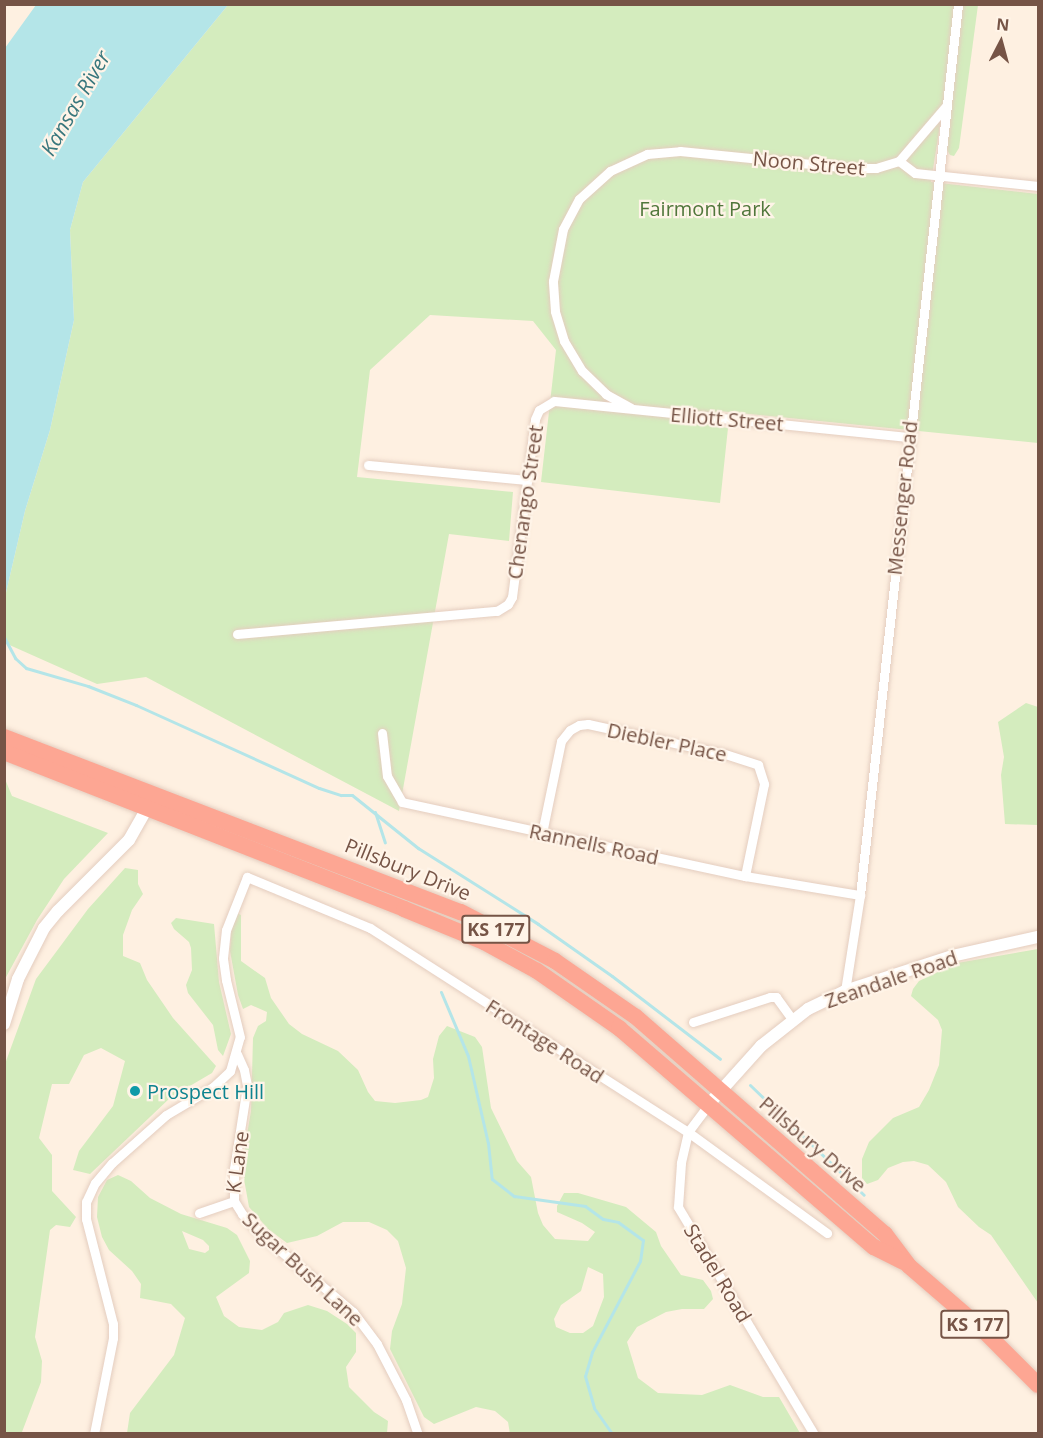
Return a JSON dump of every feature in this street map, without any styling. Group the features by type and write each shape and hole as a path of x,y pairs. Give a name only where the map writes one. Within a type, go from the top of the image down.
{"highway":[{"name":"Pillsbury Drive","path":"4,737 147,809 484,942 579,997 620,1028 874,1247 909,1266"},
{"name":"Pillsbury Drive","path":"4,752 153,792 461,912 555,961 626,1010 885,1234 909,1266 981,1329 1038,1385"}],"main road":[{"path":"4,1024 18,979 44,928 57,911 129,840 147,809 153,792"},
{"name":"Zeandale Road","path":"709,1104 761,1046 792,1019 845,991 952,956 1038,937"}],"street":[{"name":"Messenger Road","path":"845,991 860,895 908,437 958,4"},
{"path":"948,104 899,161 915,173 1038,186"},
{"name":"Noon Street","path":"636,411 606,394 582,371 564,340 555,311 553,281 563,229 571,211 588,188 610,171 647,154 680,151 876,168 899,161"},
{"name":"Elliott Street","path":"547,403 565,400 636,411 908,437"},
{"name":"Chenango Street","path":"237,634 497,611 508,604 512,597 535,419 539,410 547,403"},
{"path":"368,465 527,480"},
{"name":"Diebler Place","path":"542,833 561,741 579,724 599,727 725,754 758,765 764,784 745,876"},
{"name":"Rannells Road","path":"382,733 387,776 402,802 745,876 860,895"},
{"name":"Frontage Road","path":"237,1054 240,1037 223,958 226,930 247,877 370,928 688,1132 827,1233"},
{"path":"693,1022 770,997 776,997 792,1019"},
{"path":"94,1434 113,1338 113,1324 86,1219 86,1202 95,1183 112,1163 166,1115 213,1087 230,1071 237,1054"},
{"name":"K Lane","path":"199,1213 234,1201 234,1169 247,1086 244,1070 237,1054"},
{"name":"Stadel Road","path":"709,1104 688,1132 681,1163 678,1207 814,1434"},
{"name":"Sugar Bush Lane","path":"234,1201 242,1214 263,1236 353,1312 377,1344 406,1400 418,1434"}],"green space":[{"name":"Fairmont Park","path":"228,5 959,5 931,182 1038,194 1038,443 719,411 716,426 728,428 720,503 541,482 556,350 533,321 430,315 370,370 357,477 513,492 509,541 449,534 399,811 146,677 97,684 5,643 5,597 25,511 50,430 74,320 70,230 83,182"},
{"path":"962,5 978,5 959,148 954,156 950,155 947,150"},
{"path":"1026,703 1038,707 1038,825 1005,824 1001,775 1004,757 998,722"},
{"path":"5,779 12,796 108,833 64,879 37,920 5,979"},
{"path":"125,868 138,870 138,884 143,894 132,910 123,935 123,956 140,963 147,980 173,1018 216,1066 212,1073 171,1097 90,1174 73,1170 79,1151 113,1106 125,1061 101,1048 84,1055 69,1084 52,1084 39,1138 52,1155 52,1191 76,1217 70,1227 56,1225 50,1230 35,1337 42,1361 41,1382 22,1432 5,1433 5,1064 36,979 88,909"},
{"path":"237,913 241,915 241,961 265,978 271,998 289,1024 302,1034 338,1051 358,1070 368,1092 375,1101 395,1103 428,1097 434,1078 433,1059 439,1036 447,1026 475,1037 482,1047 491,1108 517,1161 531,1177 538,1213 543,1225 555,1239 588,1241 595,1232 582,1223 557,1212 557,1206 564,1193 578,1193 626,1207 656,1232 661,1246 681,1275 703,1280 711,1291 713,1299 704,1309 666,1312 637,1327 627,1342 638,1378 658,1393 702,1395 730,1385 763,1397 779,1397 800,1433 510,1434 508,1422 495,1411 476,1407 434,1424 424,1417 390,1349 392,1331 402,1304 406,1268 398,1241 387,1230 369,1222 343,1222 317,1236 287,1243 268,1229 249,1207 244,1179 245,1146 251,1111 253,1038 258,1026 266,1021 267,1012 251,1005 243,1009 238,995 230,951 232,921","holes":["588,1267 603,1274 604,1297 593,1326 583,1333 570,1333 556,1327 554,1319 561,1305 581,1291"]},
{"path":"176,918 214,924 219,982 231,1034 223,1056 218,1050 213,1025 188,993 186,985 192,970 191,948 189,942 174,929 171,923"},
{"path":"1038,949 1038,1303 991,1235 958,1207 946,1182 928,1165 914,1161 903,1162 888,1168 878,1180 867,1184 862,1178 862,1159 869,1142 893,1118 919,1107 939,1065 942,1030 938,1020 911,996 919,981 957,963"},
{"path":"118,1175 131,1181 150,1198 181,1214 227,1228 237,1235 250,1261 249,1273 216,1297 224,1316 239,1327 262,1330 278,1322 284,1313 308,1305 327,1311 347,1324 356,1333 356,1352 346,1367 349,1387 374,1412 388,1421 387,1433 127,1433 130,1413 174,1355 185,1318 171,1304 140,1298 141,1284 132,1271 109,1250 102,1237 97,1217 98,1197 107,1180","holes":["182,1231 203,1240 209,1246 209,1250 205,1253 189,1249"]}],"water":[{"name":"Kansas River","path":"36,5 228,5 83,182 70,230 74,320 50,430 25,511 5,597 5,48"}],"waterway":[{"path":"4,637 15,658 26,668 88,686 136,705 319,788 341,795 352,795 418,848 538,924 612,976 720,1059"},
{"path":"375,812 385,842"},
{"path":"441,992 468,1056 488,1143 492,1179 514,1196 585,1206 603,1219 618,1222 643,1240 640,1261 592,1352 585,1376 594,1408 612,1434"},
{"path":"750,1085 864,1195"}],"place":[{"name":"Prospect Hill","path":"135,1091"}]}
